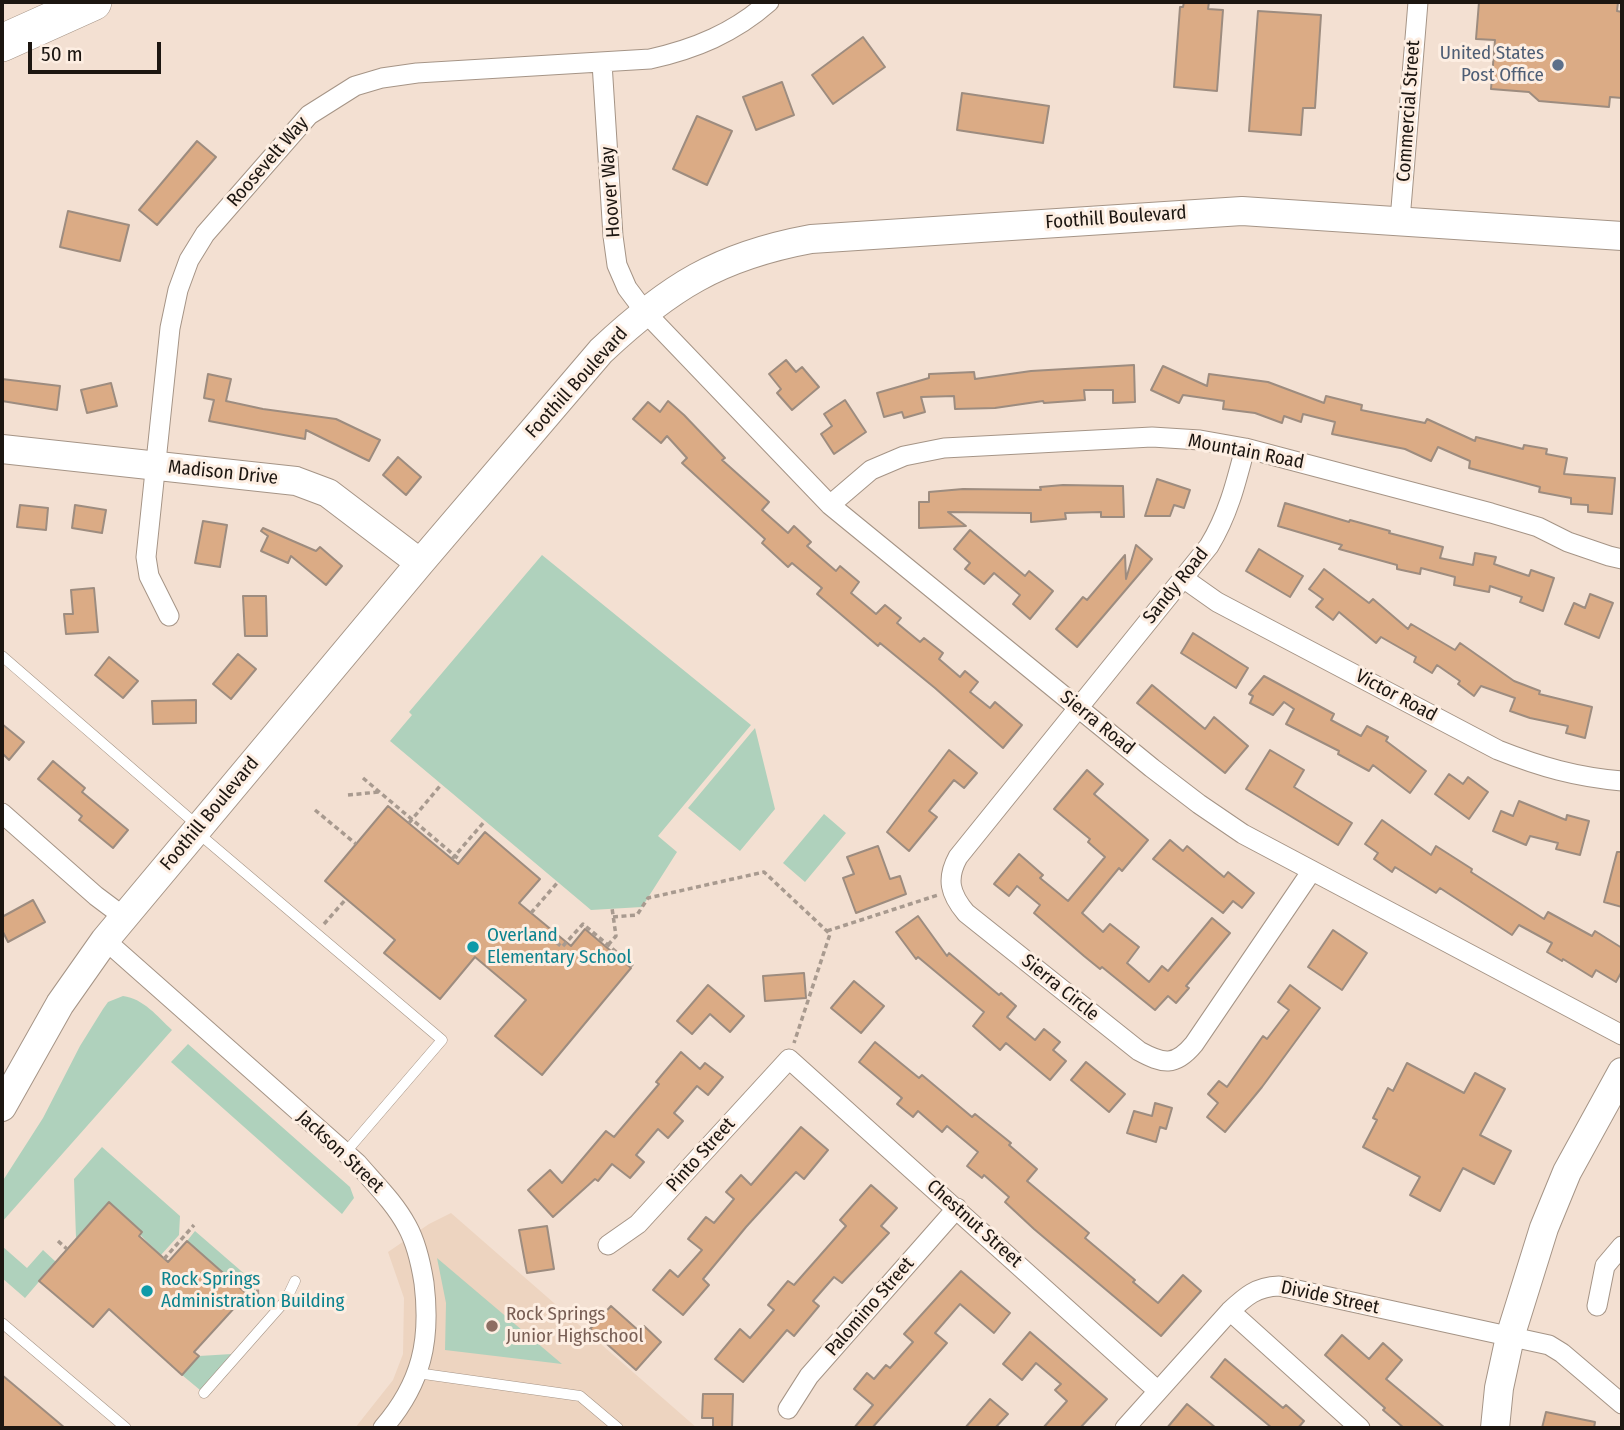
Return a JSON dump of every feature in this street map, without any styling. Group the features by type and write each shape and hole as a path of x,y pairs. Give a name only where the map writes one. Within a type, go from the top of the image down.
{"highway":[{"path":"2,43 93,2"}],"main road":[{"name":"Foothill Boulevard","path":"2,1107 60,1004 105,940 420,563 601,351 645,312 708,271 754,252 811,240 1242,211 1622,236"},
{"name":"Madison Drive","path":"2,449 296,481 328,493 420,563"},
{"path":"1495,1428 1499,1388 1510,1337 1541,1239 1567,1172 1622,1072"}],"street":[{"name":"Roosevelt Way","path":"169,616 149,576 146,557 170,328 178,289 189,260 205,234 309,115 355,86 382,78 417,73 650,59 702,44 736,27 769,2"},
{"name":"Commercial Street","path":"1401,220 1418,2"},
{"name":"Hoover Way","path":"602,63 617,264 627,288 645,312"},
{"name":"Sierra Road","path":"645,312 830,505 1199,804 1243,834 1311,872 1622,1035"},
{"name":"Mountain Road","path":"830,505 871,470 904,456 944,448 1152,437 1200,440 1245,448 1490,513 1538,527 1622,559"},
{"name":"Sandy Road","path":"1078,708 1209,546 1223,524 1245,448"},
{"name":"Victor Road","path":"1182,578 1217,602 1498,750 1544,768 1590,778 1622,781"},
{"path":"952,891 951,870 958,857 1078,708"},
{"path":"4,819 124,918"},
{"name":"Sierra Circle","path":"952,891 966,913 1139,1051 1153,1059 1169,1062 1184,1056 1194,1044 1311,872"},
{"name":"Jackson Street","path":"105,940 345,1153 386,1195 408,1228 421,1263 427,1339 417,1373 383,1428"},
{"name":"Chestnut Street","path":"789,1059 1158,1391"},
{"name":"Pinto Street","path":"608,1245 638,1224 789,1059"},
{"name":"Palomino Street","path":"788,1409 809,1376 957,1208"},
{"path":"1597,1306 1605,1266 1622,1246"},
{"name":"Divide Street","path":"1125,1428 1230,1311 1249,1294 1264,1287 1279,1286 1549,1345 1622,1404"},
{"path":"1230,1311 1360,1428"}],"lane":[{"path":"2,656 316,933 442,1040 345,1153"},
{"path":"204,1393 286,1300 295,1281"},
{"path":"2,1323 126,1428"},
{"path":"417,1373 580,1396 618,1428"}],"path":[{"path":"363,778 453,858 461,861"},
{"path":"410,821 440,786"},
{"path":"348,795 379,792"},
{"path":"315,810 356,844"},
{"path":"453,858 484,822"},
{"path":"613,917 637,915 648,898 764,872 830,934 789,1059"},
{"path":"531,913 558,882"},
{"path":"827,931 952,891"},
{"path":"316,933 346,899"},
{"path":"608,945 615,936 612,908"},
{"path":"550,937 562,947 583,923 633,965"},
{"path":"164,1259 194,1225"},
{"path":"58,1241 67,1249"},
{"path":"257,1280 258,1305"}],"shaded area":[{"name":"Rock Springs Junior Highschool","path":"451,1213 697,1428 355,1428 393,1380 403,1354 404,1298 388,1252 429,1224"}],"green space":[{"path":"542,555 751,725 658,836 677,852 642,907 591,910 390,741 412,715 409,712"},
{"path":"755,728 775,809 740,851 688,808"},
{"path":"824,814 846,833 805,882 783,863"},
{"path":"123,996 144,1004 172,1030 2,1222 2,1182 43,1118 80,1046 103,1009 108,1002"},
{"path":"188,1044 350,1187 354,1198 342,1214 171,1062"},
{"path":"102,1147 180,1216 179,1235 161,1255 109,1202 76,1238 74,1179"},
{"path":"195,1231 255,1283 255,1301 187,1241"},
{"path":"2,1246 27,1268 43,1250 56,1262 25,1298 2,1278"},
{"path":"437,1258 562,1364 445,1350 446,1303"},
{"path":"232,1354 200,1390 182,1375 199,1356"}],"building":[{"path":"1184,2 1209,2 1208,9 1223,10 1217,91 1174,87 1180,7 1183,7"},
{"name":"United States Post Office","path":"1479,2 1618,2 1617,11 1622,12 1622,98 1610,97 1609,107 1539,101 1529,92 1491,89 1495,40 1476,39"},
{"path":"1258,11 1321,15 1315,108 1303,108 1301,135 1249,131"},
{"path":"863,37 885,67 833,104 812,75"},
{"path":"782,82 794,115 756,130 743,97"},
{"path":"962,93 1049,106 1043,143 957,130"},
{"path":"697,116 732,131 707,185 673,169"},
{"path":"197,141 216,157 157,225 139,210"},
{"path":"68,211 129,225 120,261 60,247"},
{"path":"786,360 796,372 802,367 819,387 792,410 777,393 781,389 769,374"},
{"path":"1134,365 1135,402 1113,403 1113,390 1084,390 1085,400 1043,401 995,408 955,409 954,396 921,397 925,412 904,418 902,412 884,417 877,393 929,378 929,374 974,372 975,379 1031,371"},
{"path":"1163,366 1207,386 1209,374 1268,382 1324,403 1326,396 1362,405 1361,410 1425,423 1427,419 1475,441 1476,437 1523,449 1524,445 1547,449 1546,454 1567,458 1564,474 1615,478 1612,514 1588,512 1588,505 1571,504 1571,498 1539,492 1540,487 1469,468 1470,461 1438,447 1431,461 1405,449 1332,434 1335,422 1303,414 1301,422 1284,416 1282,423 1255,413 1223,409 1224,401 1183,395 1179,403 1151,390"},
{"path":"208,374 231,379 226,401 336,419 380,440 369,461 306,430 305,439 209,421 214,400 204,398"},
{"path":"2,379 60,386 57,410 2,401"},
{"path":"111,383 117,406 87,413 81,390"},
{"path":"845,400 866,432 834,454 821,434 832,426 824,414"},
{"path":"668,401 725,458 722,460 769,502 762,510 788,533 794,526 811,542 807,546 836,571 840,566 859,582 851,593 876,614 885,605 901,618 897,623 920,642 924,638 943,653 939,659 960,677 965,671 978,682 970,692 990,708 995,702 1022,725 1003,748 935,688 880,643 878,646 817,594 822,588 792,563 788,567 762,543 765,539 682,463 687,458 667,436 661,443 633,419 648,402 660,412"},
{"path":"398,457 421,477 406,495 383,475"},
{"path":"1157,479 1190,490 1184,508 1174,505 1170,516 1145,516"},
{"path":"1123,486 1124,517 1101,517 1101,512 1065,513 1066,519 1031,522 1031,513 948,512 966,526 919,528 919,502 929,502 929,492 963,489 1041,490 1040,487"},
{"path":"1285,503 1443,547 1440,558 1473,565 1475,553 1496,557 1494,564 1529,576 1531,570 1554,578 1543,611 1520,602 1522,597 1490,586 1489,592 1454,585 1455,577 1421,568 1420,574 1397,569 1397,565 1339,549 1342,545 1278,526"},
{"path":"20,505 48,508 46,530 17,527"},
{"path":"75,505 106,510 102,533 72,528"},
{"path":"203,521 227,525 220,567 195,563"},
{"path":"263,528 316,551 320,547 342,566 326,585 291,556 288,563 261,551 268,536 261,531"},
{"path":"970,530 1025,576 1029,571 1053,591 1030,619 1013,604 1020,595 994,573 984,584 965,569 970,563 954,549"},
{"path":"1136,545 1152,559 1077,647 1056,629 1083,597 1087,600 1125,555 1126,579"},
{"path":"1259,549 1303,576 1290,597 1246,571"},
{"path":"1324,569 1369,603 1373,599 1408,629 1411,624 1455,650 1460,643 1514,681 1540,691 1539,694 1592,707 1585,738 1566,733 1568,726 1510,711 1515,698 1481,686 1474,696 1458,684 1460,681 1437,665 1432,673 1414,662 1416,657 1381,637 1376,643 1339,612 1333,620 1316,607 1323,599 1309,589"},
{"path":"94,588 98,632 66,634 64,614 73,614 71,590"},
{"path":"1590,594 1613,603 1599,638 1565,624 1574,603 1585,608"},
{"path":"243,596 266,596 267,636 245,636"},
{"path":"1193,633 1248,668 1236,688 1181,653"},
{"path":"238,654 256,669 231,699 213,684"},
{"path":"109,657 138,681 123,698 95,675"},
{"path":"1264,676 1334,714 1331,720 1361,736 1367,726 1388,737 1386,741 1426,771 1410,793 1373,765 1369,771 1338,754 1339,751 1286,724 1294,709 1284,702 1273,715 1250,703 1253,696 1249,694"},
{"path":"1152,685 1205,729 1214,717 1248,746 1225,773 1137,703"},
{"path":"196,700 196,723 153,724 152,701"},
{"path":"2,724 24,742 9,760 2,753"},
{"path":"949,750 977,773 964,788 954,780 929,811 937,817 909,851 887,832"},
{"path":"1270,750 1304,770 1294,787 1352,823 1338,845 1246,789"},
{"path":"53,761 85,788 82,792 128,830 113,848 79,820 82,816 38,779"},
{"path":"1087,770 1103,784 1094,794 1148,840 1122,871 1119,868 1082,913 1103,932 1110,924 1139,947 1127,963 1149,982 1162,966 1168,971 1212,918 1230,933 1186,986 1189,988 1176,1003 1168,996 1155,1010 1102,967 1100,969 1034,913 1040,905 1017,886 1009,896 994,884 1019,854 1043,875 1040,878 1068,901 1105,857 1088,842 1090,839 1054,809"},
{"path":"1449,774 1463,784 1468,777 1488,792 1469,819 1435,794"},
{"path":"1519,801 1566,820 1567,815 1589,821 1580,855 1556,849 1558,843 1530,836 1526,845 1493,831 1501,811 1513,816"},
{"name":"Overland Elementary School","path":"388,806 458,864 485,832 540,879 519,903 571,946 585,929 631,968 542,1075 495,1036 526,1000 475,957 440,999 384,953 395,940 325,881"},
{"path":"1382,820 1431,855 1436,846 1544,919 1548,912 1592,936 1595,931 1622,948 1622,971 1616,982 1596,970 1592,977 1563,959 1562,961 1547,952 1552,943 1519,925 1512,935 1440,888 1436,893 1395,867 1392,872 1374,859 1378,853 1365,844"},
{"path":"1170,840 1183,851 1187,846 1224,877 1228,872 1254,893 1242,908 1233,901 1223,913 1153,859"},
{"path":"878,846 890,879 900,876 906,894 856,913 843,878 854,874 847,857"},
{"path":"1617,852 1622,852 1622,907 1604,902"},
{"path":"33,900 45,922 8,942 2,930 2,917"},
{"path":"918,916 947,956 949,953 1016,1006 1007,1017 1035,1040 1044,1029 1060,1042 1053,1050 1066,1061 1050,1080 1006,1043 1000,1050 973,1026 984,1012 918,957 916,959 896,932"},
{"path":"1333,930 1367,953 1342,990 1308,967"},
{"path":"804,973 806,998 765,1001 763,976"},
{"path":"854,981 884,1006 861,1033 831,1008"},
{"path":"708,985 744,1016 730,1032 710,1014 692,1034 677,1021"},
{"path":"1290,985 1320,1008 1225,1132 1207,1117 1218,1103 1208,1094 1219,1081 1227,1087 1263,1036 1267,1039 1289,1010 1278,1002"},
{"path":"875,1042 919,1078 922,1075 972,1117 975,1114 1011,1143 1009,1145 1037,1169 1027,1181 1089,1233 1085,1238 1158,1303 1183,1275 1201,1291 1161,1336 1034,1229 1005,1202 1009,1197 984,1175 982,1178 967,1166 978,1152 947,1126 942,1132 918,1111 913,1117 897,1104 902,1098 859,1062"},
{"path":"681,1052 700,1069 705,1063 723,1077 708,1095 697,1086 674,1113 683,1121 668,1138 658,1129 636,1155 644,1162 630,1178 612,1164 598,1181 595,1179 553,1217 528,1190 550,1170 562,1183 606,1131 614,1137 659,1084 656,1082"},
{"path":"1086,1062 1125,1094 1109,1112 1071,1080"},
{"path":"1407,1063 1464,1093 1475,1073 1505,1089 1480,1135 1511,1151 1494,1184 1463,1168 1440,1211 1410,1195 1420,1177 1363,1147 1377,1120 1373,1118 1388,1088 1393,1091"},
{"path":"1155,1103 1172,1108 1166,1129 1160,1127 1156,1142 1127,1133 1134,1111 1152,1116"},
{"path":"801,1127 828,1150 804,1179 796,1172 746,1227 703,1279 709,1285 683,1315 653,1290 670,1270 678,1277 702,1250 688,1239 706,1217 714,1223 734,1199 726,1192 741,1175 751,1185"},
{"path":"871,1185 897,1208 881,1226 889,1233 842,1283 834,1277 813,1301 819,1306 794,1336 787,1330 743,1382 715,1359 740,1329 750,1338 774,1310 768,1305 788,1281 794,1285 846,1226 840,1220"},
{"name":"Rock Springs Administration Building","path":"109,1202 142,1232 139,1236 168,1262 187,1241 247,1294 194,1352 199,1356 182,1375 109,1309 93,1327 39,1281"},
{"path":"547,1226 554,1269 527,1273 519,1230"},
{"path":"961,1271 1010,1313 994,1333 960,1304 935,1333 947,1343 872,1428 854,1428 873,1405 854,1389 867,1373 874,1379 886,1365 890,1368 913,1342 904,1334"},
{"path":"611,1306 639,1331 644,1326 661,1342 636,1370 590,1329"},
{"path":"1030,1332 1107,1399 1080,1428 1043,1428 1067,1401 1055,1390 1061,1384 1036,1363 1022,1380 1003,1364"},
{"path":"1342,1335 1369,1359 1383,1343 1402,1360 1386,1379 1445,1428 1404,1428 1383,1410 1385,1408 1325,1355"},
{"path":"1225,1359 1283,1408 1286,1405 1304,1421 1298,1428 1272,1428 1211,1377"},
{"path":"2,1375 65,1428 2,1428"},
{"path":"703,1394 733,1394 732,1428 713,1428 713,1418 702,1418"},
{"path":"990,1399 1008,1414 995,1428 965,1428"},
{"path":"1187,1404 1216,1428 1167,1428"},
{"path":"1546,1412 1595,1422 1594,1428 1542,1428"}],"place":[{"name":"United States Post Office","path":"1558,65"},
{"name":"Overland Elementary School","path":"473,947"},
{"name":"Rock Springs Administration Building","path":"147,1291"},
{"name":"Rock Springs Junior Highschool","path":"492,1326"}]}
